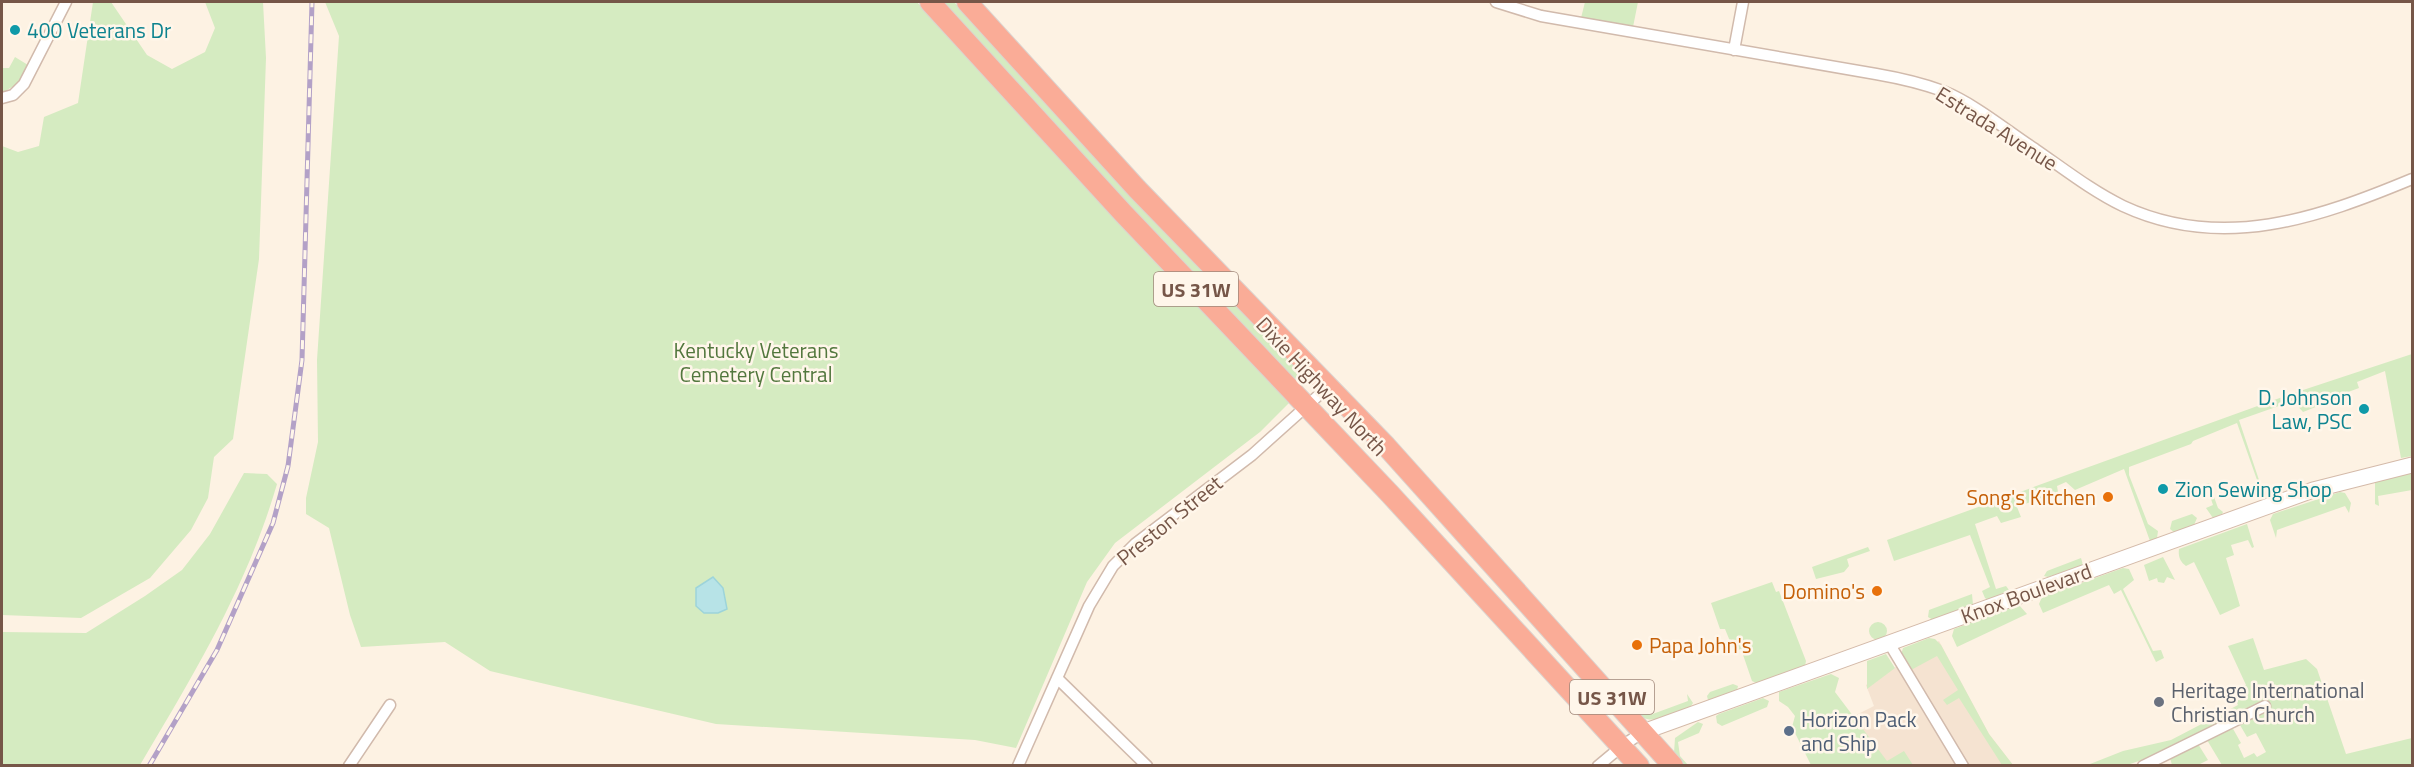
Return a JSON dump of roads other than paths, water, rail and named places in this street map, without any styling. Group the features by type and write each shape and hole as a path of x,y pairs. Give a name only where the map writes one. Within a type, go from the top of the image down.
{"highway":[{"name":"Dixie Highway North","path":"930,2 1123,213 1531,645 1622,746"},
{"name":"Dixie Highway North","path":"967,2 1137,189 1329,386 1460,526 1643,732"},
{"name":"US 31W","path":"1643,732 1673,765"},
{"name":"US 31W","path":"1622,746 1639,765"}],"main road":[{"name":"Knox Boulevard","path":"1643,732 2313,490 2412,465"}],"street":[{"path":"2,98 13,95 24,84 66,2"},
{"name":"Estrada Avenue","path":"1496,2 1541,16 1908,80 1945,92 2106,196 2139,212 2191,228 2245,230 2282,223 2316,214 2412,179"},
{"path":"1734,50 1743,2"},
{"name":"Preston Street","path":"1018,765 1089,606 1104,579 1123,554 1248,458 1329,386"},
{"path":"1889,643 1963,765"},
{"path":"1058,678 1147,765"},
{"path":"348,765 390,705"},
{"path":"2143,765 2265,706"},
{"path":"1598,765 1643,732"}],"water":[{"path":"713,577 723,588 727,609 718,613 704,613 696,606 696,588"}],"railway":[{"path":"149,766 217,650 273,523 288,466 302,360 312,2"}],"place":[{"name":"400 Veterans Dr","path":"15,30"},
{"name":"D. Johnson Law, PSC","path":"2364,409"},
{"name":"Zion Sewing Shop","path":"2163,489"},
{"name":"Song's Kitchen","path":"2108,497"},
{"name":"Domino's","path":"1877,591"},
{"name":"Papa John's","path":"1637,645"},
{"name":"Heritage International Christian Church","path":"2159,702"},
{"name":"Horizon Pack and Ship","path":"1789,731"}],"park label":[{"name":"Kentucky Veterans Cemetery Central","path":"756,362"}]}
